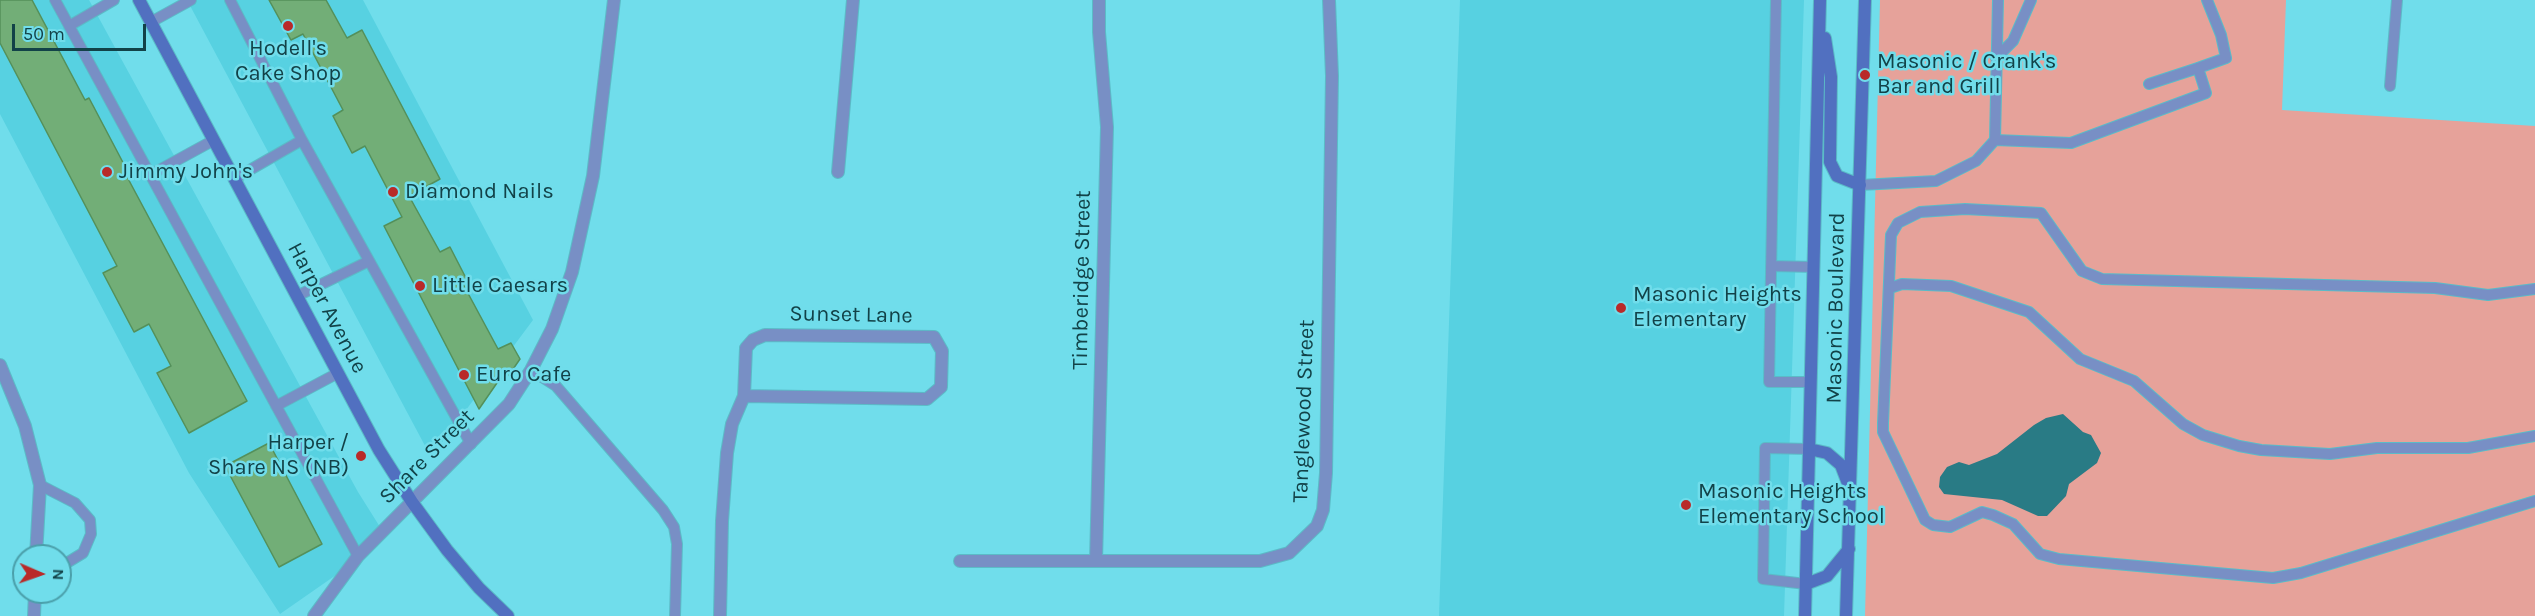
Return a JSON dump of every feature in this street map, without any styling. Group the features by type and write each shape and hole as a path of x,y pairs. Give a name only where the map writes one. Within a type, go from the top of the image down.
{"main road":[{"name":"Harper Avenue","path":"139,0 338,374 412,502 454,558 508,616"},
{"name":"Masonic Boulevard","path":"1846,616 1865,0"},
{"name":"Masonic Boulevard","path":"1805,616 1820,4"},
{"path":"1820,4 1831,76 1830,162 1837,176 1860,185"},
{"path":"1809,449 1827,453 1841,465 1851,493"},
{"path":"1806,584 1827,576 1849,549"}],"street":[{"name":"Share Street","path":"314,616 358,556 509,404 531,370 552,329 574,261 593,176 614,0"},
{"path":"838,172 853,0"},
{"name":"Timberidge Street","path":"1096,561 1107,127 1099,32 1099,0"},
{"name":"Tanglewood Street","path":"960,561 1260,561 1289,553 1317,526 1323,510 1326,472 1332,76 1329,0"},
{"name":"Sunset Lane","path":"720,616 722,521 727,453 732,424 744,396 746,348 753,340 765,334 934,337 942,351 941,387 927,399 744,396"},
{"path":"0,366 25,426 40,485 37,544"}],"lane":[{"path":"55,0 358,556"},
{"path":"69,26 114,0"},
{"path":"151,22 190,0"},
{"path":"230,0 302,140 471,444"},
{"path":"1776,0 1769,382 1811,382"},
{"path":"1860,185 1936,181 1976,161 1995,140 1998,0"},
{"path":"1996,58 2013,41 2031,0"},
{"path":"2149,84 2226,58 2221,35 2208,0"},
{"path":"2390,86 2397,0"},
{"path":"1995,140 2071,143 2081,140 2206,93 2198,68"},
{"path":"150,175 214,140"},
{"path":"234,179 302,140"},
{"path":"2535,289 2488,295 2435,288 2102,279 2082,271 2042,213 1965,209 1920,212 1898,223 1891,235 1883,432 1919,513 1933,525 1950,527 1982,512 2013,524 2040,554 2059,559 2273,578 2301,573 2535,501"},
{"path":"297,296 369,261"},
{"path":"1771,266 1814,267"},
{"path":"1890,288 1902,285 1951,286 2029,312 2079,359 2134,381 2183,424 2203,435 2239,446 2261,450 2330,454 2377,448 2468,448 2535,436"},
{"path":"531,370 556,386 663,510 674,526 677,544 675,616"},
{"path":"276,406 338,374"},
{"path":"1806,584 1763,579 1765,448 1809,449"},
{"path":"40,485 75,503 90,520 91,534 83,553 72,560"}],"shaded area":[{"path":"0,0 89,0 358,492 380,527 336,575 280,614 189,473 0,114"},
{"path":"187,0 363,0 533,320 431,457"},
{"name":"Masonic Heights Elementary","path":"1460,0 1804,0 1784,616 1439,616"},
{"path":"1880,0 2286,0 2282,110 2535,126 2535,616 1865,616"},
{"path":"2063,414 2083,432 2091,435 2101,453 2097,463 2069,484 2066,496 2047,516 2038,516 2002,500 1944,494 1939,487 1940,477 1947,467 1959,462 1969,465 1997,454 2034,425 2046,418"}],"building":[{"path":"0,0 32,0 85,100 89,98 128,172 125,173 247,401 189,433 157,373 171,366 149,324 134,332 103,273 117,266 0,43"},
{"path":"269,0 326,0 347,38 362,30 440,179 409,196 440,252 450,247 468,282 463,284 498,349 511,343 520,359 509,375 499,380 479,409 384,226 402,217 365,146 352,153 333,116 343,110 303,34 291,40"},
{"path":"269,443 322,544 279,567 225,466"}],"place":[{"name":"Hodell's Cake Shop","path":"288,26"},
{"name":"Masonic / Crank's Bar and Grill","path":"1865,75"},
{"name":"Jimmy John's","path":"107,172"},
{"name":"Diamond Nails","path":"393,192"},
{"name":"Little Caesars","path":"420,286"},
{"name":"Masonic Heights Elementary","path":"1621,308"},
{"name":"Euro Cafe","path":"464,375"},
{"name":"Harper / Share NS (NB)","path":"361,456"},
{"name":"Masonic Heights Elementary School","path":"1686,505"}]}
